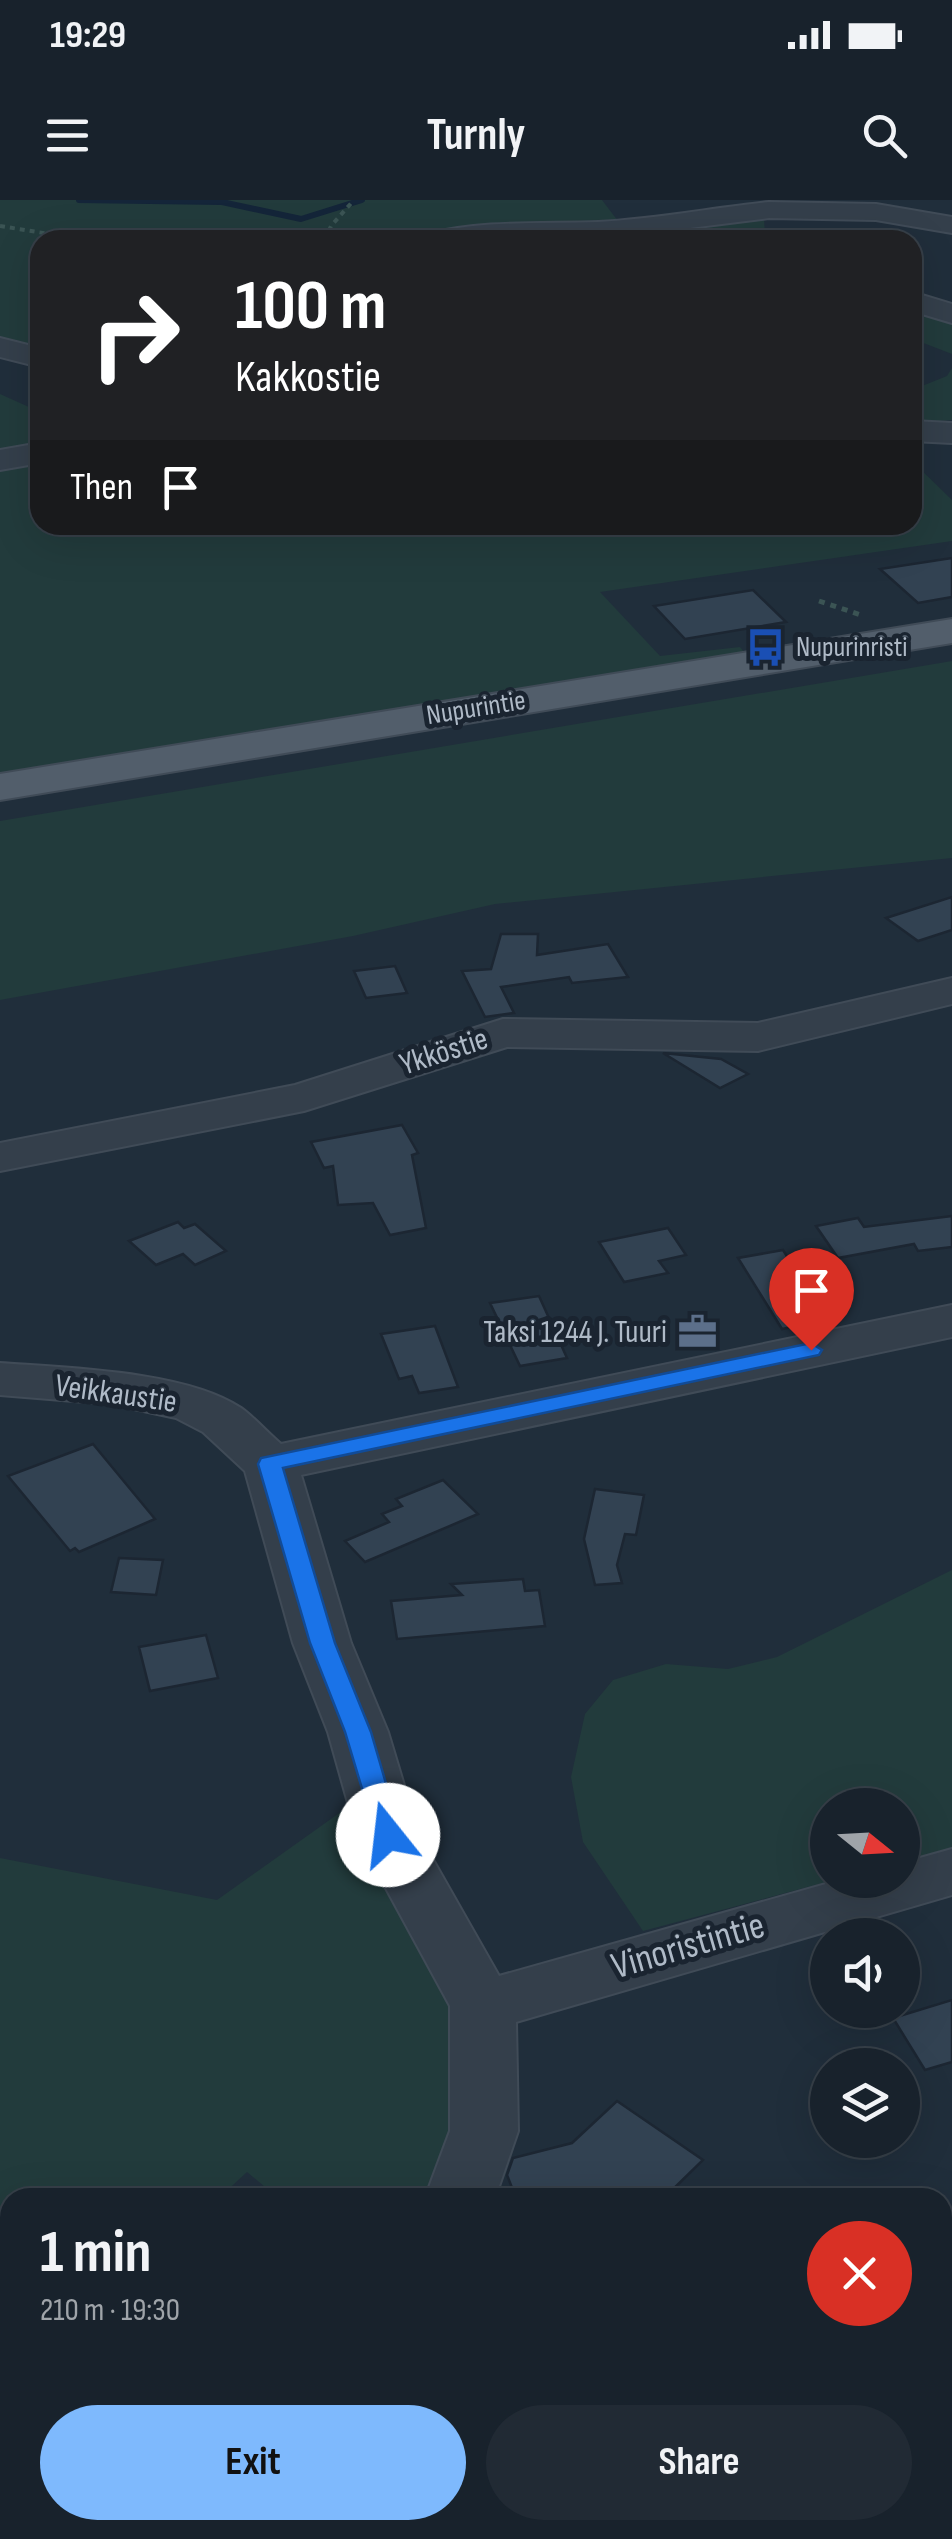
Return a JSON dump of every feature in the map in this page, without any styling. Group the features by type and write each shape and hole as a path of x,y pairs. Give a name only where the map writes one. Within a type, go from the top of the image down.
{"main road":[{"name":"Nupurintie","path":"0,787 952,631"}],"street":[{"path":"602,230 769,210 876,212 952,225"},
{"path":"922,304 952,314"},
{"path":"0,346 30,355"},
{"path":"922,431 952,434"},
{"path":"0,460 30,455"},
{"name":"Ykköstie","path":"0,1156 304,1098 503,1033 758,1037 952,990"},
{"path":"464,2188 484,2130 483,2006 388,1835 358,1732 322,1643 270,1464 952,1321"},
{"name":"Veikkaustie","path":"0,1380 111,1388 192,1404 222,1420 270,1464"},
{"name":"Vinoristintie","path":"483,2006 952,1872"}],"path":[{"path":"329,230 354,200"},
{"path":"0,226 30,231"}],"green space":[{"path":"0,200 602,200 621,225 509,230 30,230 30,356 0,351"},
{"path":"764,216 765,230 679,230 695,224"},
{"path":"922,308 952,318 952,354 922,342"},
{"path":"952,368 952,420 922,422 922,386 947,376"},
{"path":"0,394 30,408 30,535 922,535 922,471 952,500 952,541 600,592 660,656 740,647 745,653 598,683 0,780"},
{"path":"952,661 952,858 495,904 353,936 0,1000 0,821"},
{"path":"952,1570 952,1849 920,1857 920,1788 810,1788 810,1886 643,1931 583,1842 571,1777 585,1714 613,1680 666,1664 728,1669 777,1657"},
{"path":"352,1804 461,2028 463,2113 437,2188 266,2188 247,2172 230,2188 0,2188 0,1858 217,1900"}],"building":[{"path":"952,558 952,597 918,603 880,569"},
{"path":"753,590 786,622 685,639 654,606"},
{"path":"952,897 952,930 918,941 886,918"},
{"path":"501,934 538,934 537,955 608,944 628,977 572,983 569,977 501,987 514,1013 485,1017 462,971 491,969"},
{"path":"395,966 407,993 366,998 354,971"},
{"path":"663,1053 721,1059 748,1074 720,1088"},
{"path":"402,1125 418,1153 412,1155 426,1228 390,1235 373,1203 338,1205 333,1166 324,1168 311,1142"},
{"path":"952,1216 952,1247 918,1251 914,1244 838,1258 816,1226 858,1218 864,1227"},
{"path":"178,1222 184,1228 195,1224 226,1251 195,1265 183,1254 156,1265 129,1241"},
{"path":"668,1228 686,1255 659,1261 668,1273 624,1282 599,1242"},
{"path":"783,1250 827,1320 782,1329 738,1258"},
{"path":"539,1296 567,1358 520,1366 490,1303"},
{"path":"435,1326 458,1387 419,1393 412,1376 399,1379 381,1334"},
{"path":"93,1444 155,1519 79,1552 75,1548 70,1551 8,1476"},
{"path":"443,1480 478,1514 365,1562 345,1541 389,1522 382,1514 402,1506 396,1499"},
{"path":"595,1489 644,1495 636,1535 625,1534 617,1565 622,1583 595,1585 584,1539"},
{"path":"119,1558 163,1560 156,1595 111,1592"},
{"path":"523,1579 525,1591 539,1590 545,1626 397,1639 391,1601 462,1595 451,1584"},
{"path":"206,1635 218,1678 150,1691 139,1647"},
{"path":"952,2000 952,2062 925,2070 920,2062 920,2048 911,2048 899,2028 920,2028 920,2010"},
{"path":"617,2101 703,2160 674,2188 512,2188 507,2175 513,2158 572,2143"}],"waterway":[{"path":"79,200 222,202 301,219 362,200"}],"place":[{"name":"Nupurinristi","path":"766,647"},
{"name":"Taksi 1244 J. Tuuri","path":"697,1332"}],"route":[{"path":"388,1835 358,1732 322,1643 270,1464 811,1350"}]}
